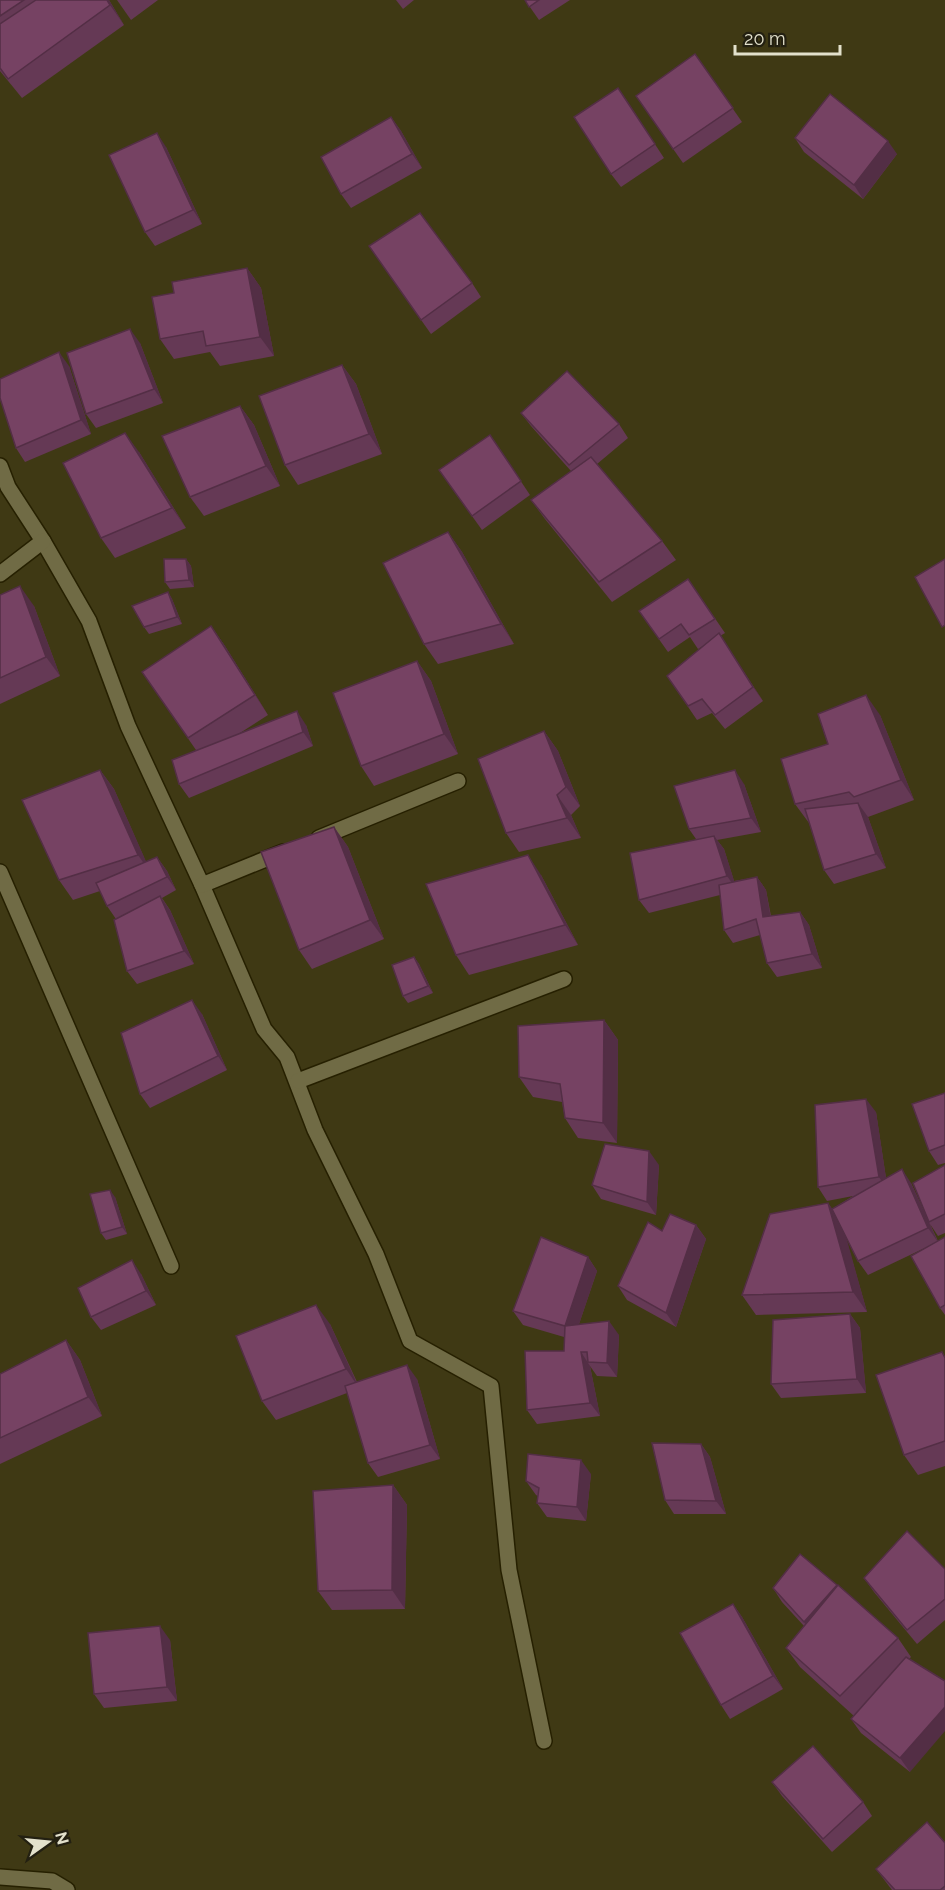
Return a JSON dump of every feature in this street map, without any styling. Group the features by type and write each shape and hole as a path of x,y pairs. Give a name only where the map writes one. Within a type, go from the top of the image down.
{"street":[{"path":"0,466 8,487 43,541 89,621 128,726 202,885 264,1029 287,1057 315,1130 376,1254 410,1341 491,1386 509,1570 544,1741"},
{"path":"0,574 43,541"},
{"path":"202,885 458,781"},
{"path":"0,872 171,1266"},
{"path":"297,1081 564,979"},
{"path":"0,1877 52,1881 67,1890"}],"building":[{"path":"0,0 24,0 0,16"},
{"path":"36,0 107,0 110,5 8,79 0,68 0,24"},
{"path":"525,0 539,0 529,7"},
{"path":"695,54 733,108 673,149 636,96"},
{"path":"618,88 655,144 611,174 574,117"},
{"path":"830,94 888,141 854,185 795,138"},
{"path":"391,117 412,154 341,194 321,157"},
{"path":"157,133 193,210 145,232 109,155"},
{"path":"420,213 472,283 421,320 369,246"},
{"path":"247,268 260,337 206,346 203,331 160,339 152,297 174,293 172,282"},
{"path":"130,329 154,389 86,414 67,353"},
{"path":"59,352 81,420 16,448 0,398 0,379"},
{"path":"342,365 369,434 285,465 259,396"},
{"path":"567,371 619,424 569,465 521,413"},
{"path":"240,406 266,466 190,497 162,436"},
{"path":"125,433 172,508 101,538 63,463"},
{"path":"490,435 521,481 472,516 439,470"},
{"path":"591,457 662,541 599,582 531,500"},
{"path":"448,532 501,624 424,644 383,563"},
{"path":"164,559 186,559 189,580 165,582"},
{"path":"945,559 945,625 942,627 915,577"},
{"path":"688,579 715,619 689,635 681,624 659,639 639,611"},
{"path":"20,586 46,657 0,678 0,595"},
{"path":"168,592 177,617 144,627 132,606"},
{"path":"211,626 255,695 188,738 142,672"},
{"path":"719,633 753,687 715,715 702,699 688,706 667,676"},
{"path":"417,661 444,734 361,766 333,693"},
{"path":"866,695 901,780 854,797 849,792 795,804 781,759 828,744 818,714"},
{"path":"297,711 303,732 179,784 172,760"},
{"path":"544,731 566,787 557,795 567,818 506,833 478,759"},
{"path":"100,770 138,855 59,880 22,800"},
{"path":"735,770 751,818 689,829 674,786"},
{"path":"858,803 876,854 824,870 805,809"},
{"path":"334,827 370,920 299,950 261,852"},
{"path":"714,836 727,876 639,900 630,853"},
{"path":"528,855 565,925 456,955 426,884"},
{"path":"157,857 167,877 107,906 96,883"},
{"path":"757,877 763,917 800,912 812,954 767,963 756,919 724,930 719,885"},
{"path":"160,896 184,951 127,971 114,920"},
{"path":"414,957 428,986 403,996 392,965"},
{"path":"192,1000 218,1056 140,1094 121,1033"},
{"path":"604,1020 603,1123 565,1118 560,1084 519,1077 518,1026"},
{"path":"945,1093 945,1145 929,1151 912,1104"},
{"path":"866,1099 879,1177 818,1187 815,1105"},
{"path":"605,1144 649,1151 647,1202 592,1185"},
{"path":"945,1165 945,1214 929,1222 913,1183"},
{"path":"902,1169 928,1228 858,1261 832,1209"},
{"path":"110,1190 122,1227 101,1233 90,1194"},
{"path":"828,1203 853,1292 742,1295 770,1214"},
{"path":"670,1214 696,1225 666,1313 618,1286 648,1222 662,1231"},
{"path":"541,1237 588,1257 565,1326 513,1311"},
{"path":"945,1237 945,1305 940,1308 911,1256"},
{"path":"132,1260 146,1291 91,1317 78,1288"},
{"path":"316,1305 346,1369 262,1401 236,1336"},
{"path":"850,1314 857,1379 771,1384 773,1320"},
{"path":"609,1321 607,1363 588,1362 587,1352 581,1352 590,1403 527,1410 525,1351 564,1351 565,1326"},
{"path":"66,1340 88,1397 0,1438 0,1374"},
{"path":"942,1352 945,1358 945,1441 904,1455 876,1375"},
{"path":"407,1365 430,1445 368,1463 345,1386"},
{"path":"652,1443 701,1444 716,1501 665,1500"},
{"path":"528,1454 581,1460 577,1507 537,1503 539,1488 526,1481"},
{"path":"393,1485 392,1590 318,1591 313,1491"},
{"path":"907,1531 945,1569 945,1599 907,1630 864,1578"},
{"path":"800,1554 837,1585 804,1622 773,1588"},
{"path":"838,1585 898,1638 840,1696 786,1648"},
{"path":"733,1604 773,1676 721,1705 680,1633"},
{"path":"160,1626 167,1687 94,1694 88,1633"},
{"path":"906,1657 945,1681 945,1707 900,1758 851,1719"},
{"path":"813,1746 863,1802 823,1839 772,1782"},
{"path":"927,1822 945,1843 945,1886 940,1890 895,1890 876,1869"}]}
